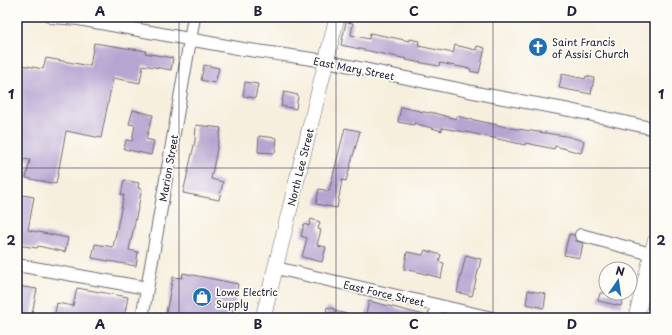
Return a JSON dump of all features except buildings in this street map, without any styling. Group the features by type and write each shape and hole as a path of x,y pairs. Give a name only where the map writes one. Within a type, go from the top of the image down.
{"street":[{"name":"East Mary Street","path":"51,17 79,19 326,61 487,95 570,110 655,129"},
{"name":"Marion Street","path":"142,318 194,17"},
{"name":"North Lee Street","path":"263,318 337,17"},
{"path":"581,235 654,250 636,318"},
{"path":"17,265 147,288"},
{"name":"East Force Street","path":"276,268 492,318"},
{"path":"434,318 437,305"}],"place":[{"name":"Saint Francis of Assisi Church","path":"538,47"},
{"name":"Lowe Electric Supply","path":"202,297"}]}
